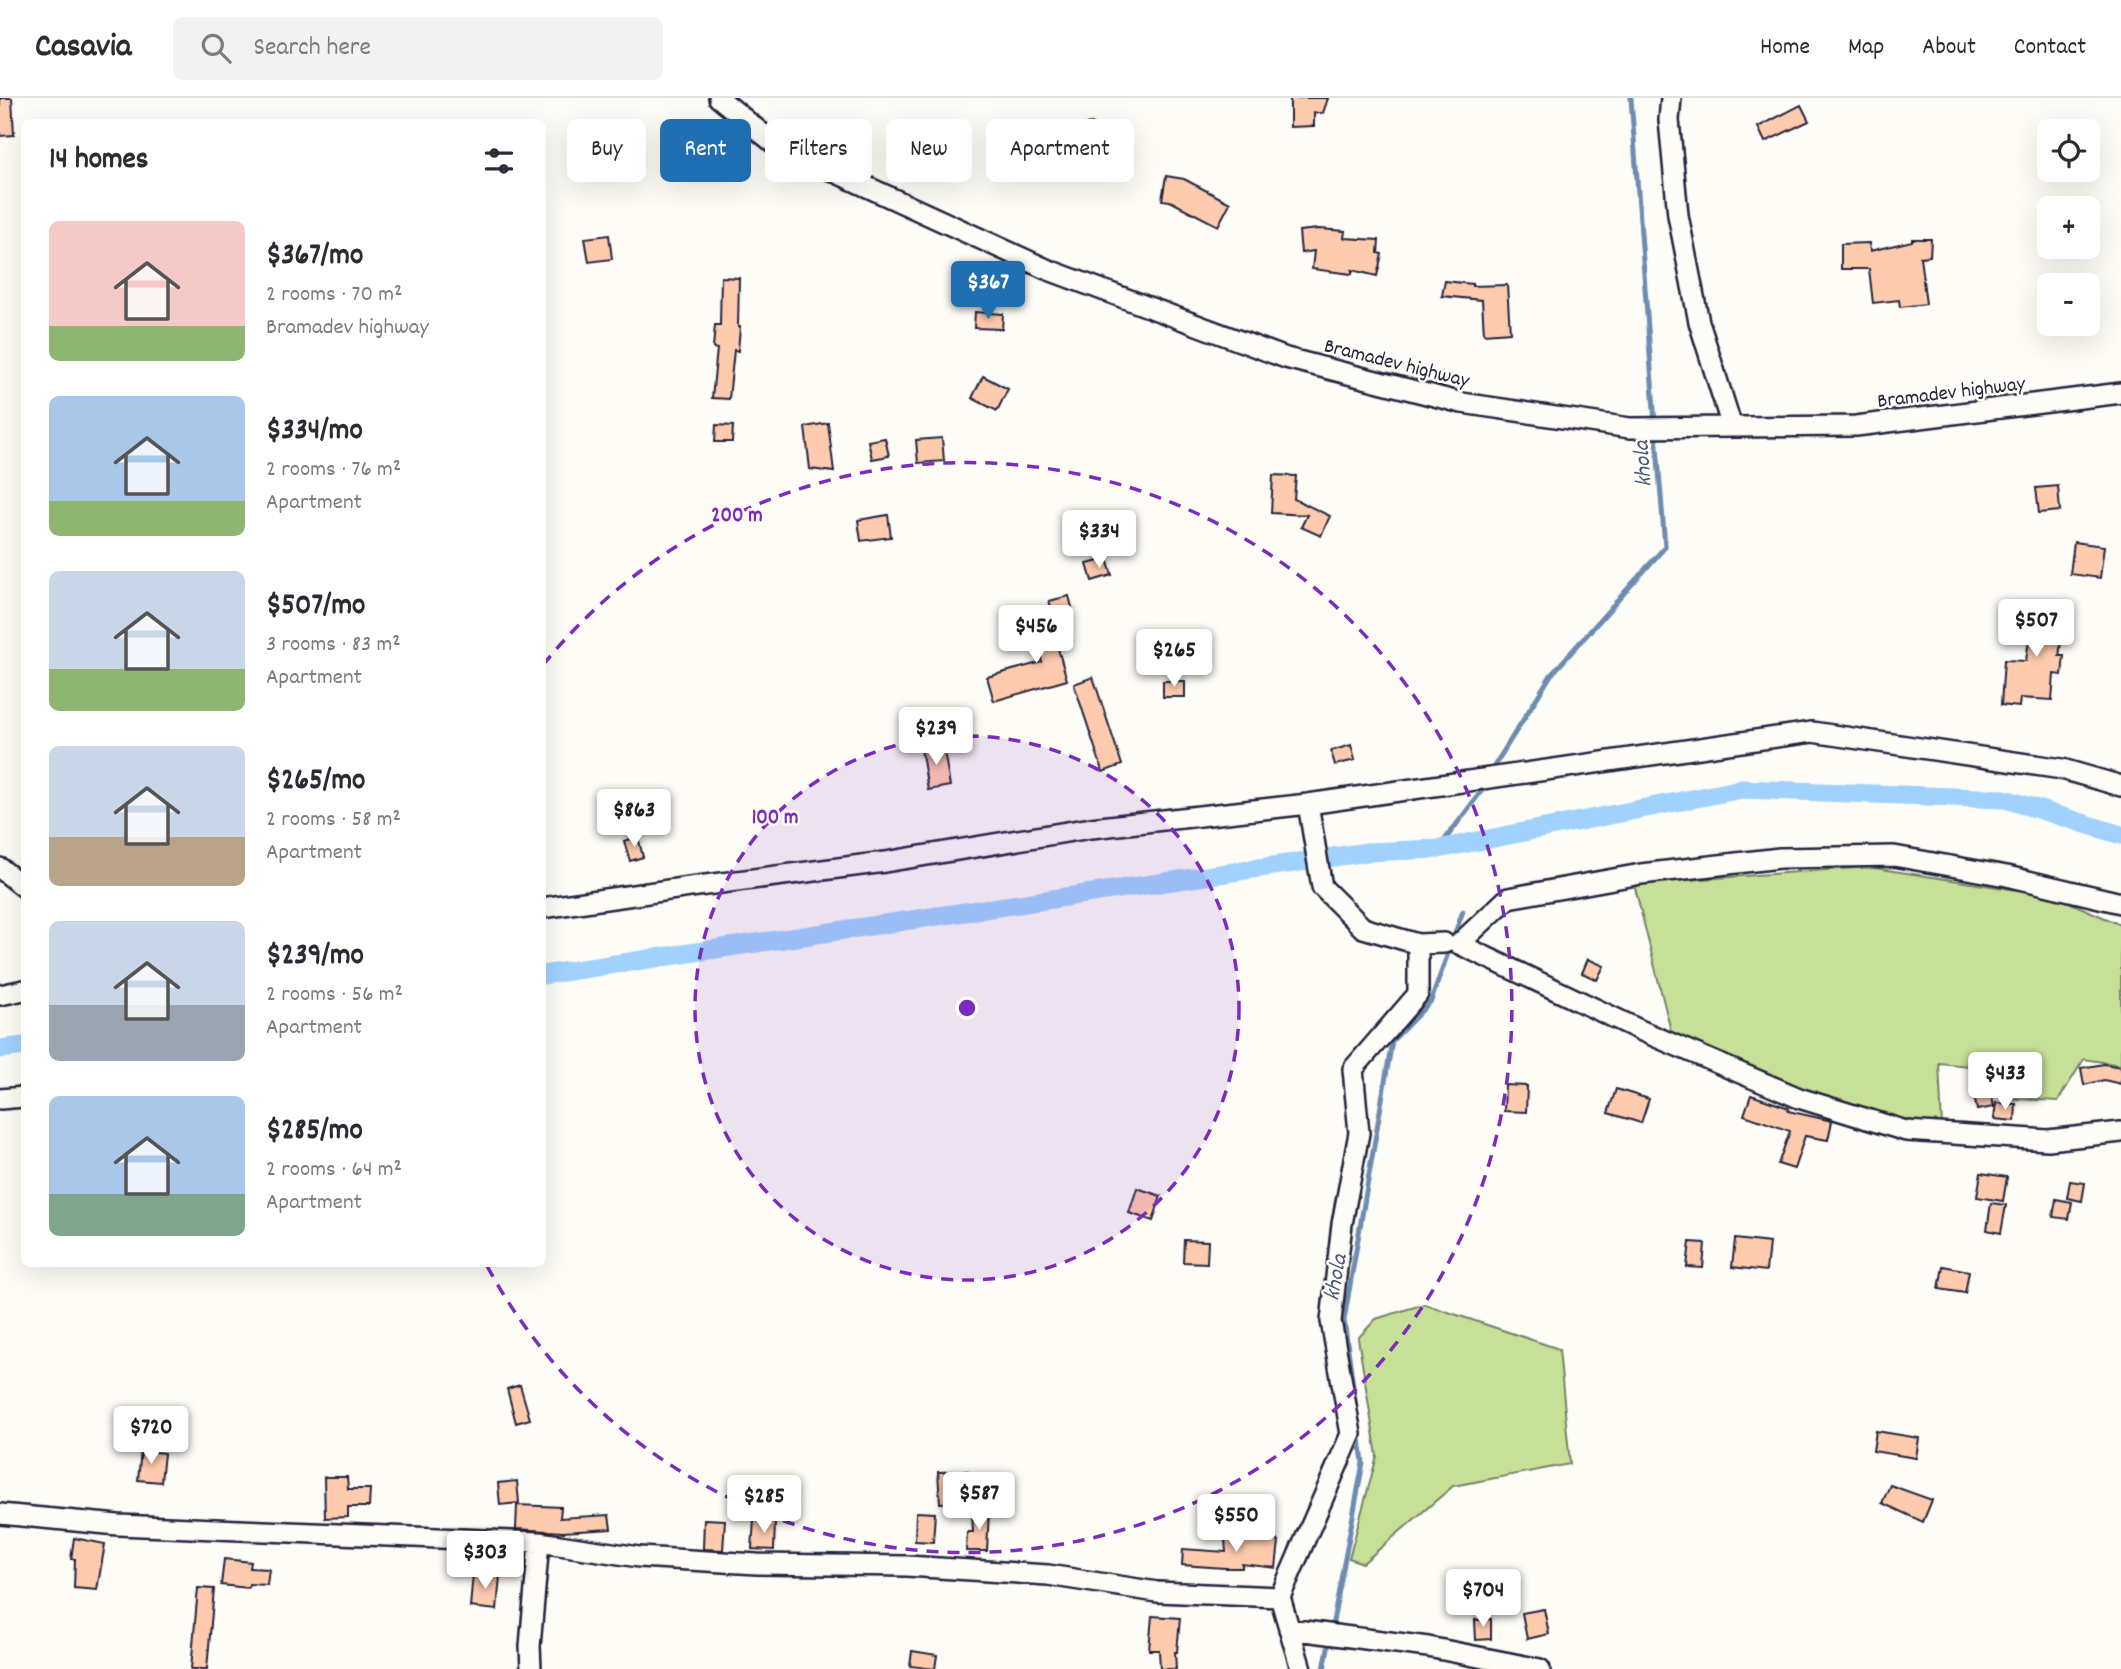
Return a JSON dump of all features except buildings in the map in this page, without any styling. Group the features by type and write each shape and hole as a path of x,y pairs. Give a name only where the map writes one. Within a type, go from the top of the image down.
{"street":[{"name":"Bramadev highway","path":"719,98 776,145 1034,264 1286,358 1462,403 1630,428 1856,426 2121,393"},
{"path":"1671,98 1669,120 1678,215 1699,323 1732,427"},
{"path":"546,907 885,862 1091,828 1308,804 1812,732 2062,769 2121,786"},
{"path":"1308,804 1322,887 1363,928 1418,944 1444,943"},
{"path":"2121,904 2007,876 1894,856 1780,858 1642,874 1508,898 1459,944 1642,1031 1799,1098 1906,1132 2048,1140 2121,1132"},
{"path":"0,868 21,885"},
{"path":"1301,1669 1280,1597 1351,1434 1331,1321 1342,1224 1359,1133 1353,1069 1418,994 1418,944"},
{"path":"0,995 21,991"},
{"path":"0,1099 21,1097"},
{"path":"0,1514 118,1525 538,1542 639,1557 757,1564 907,1566 1048,1575 1157,1592 1280,1597"},
{"path":"531,1669 530,1646 538,1542"},
{"path":"1289,1629 1427,1647 1540,1669"}],"green space":[{"path":"1868,867 2055,896 2121,925 2121,1065 2084,1059 2058,1101 2002,1098 1980,1067 1939,1063 1942,1126 1848,1109 1673,1039 1634,884"},
{"path":"1424,1304 1559,1349 1570,1464 1453,1486 1363,1563 1349,1558 1377,1456 1358,1338 1376,1319"}],"waterway":[{"name":"khola","path":"1631,98 1655,423"},
{"name":"khola","path":"1493,768 1551,675 1665,547 1656,433"},
{"name":"khola","path":"1438,849 1483,789"},
{"path":"546,974 1367,852 1438,849 1742,789 2005,799 2121,835"},
{"name":"khola","path":"1356,1408 1344,1320 1392,1041 1431,1001 1463,911"},
{"path":"0,1049 21,1046"},
{"name":"khola","path":"1324,1669 1363,1463 1359,1431"}]}
